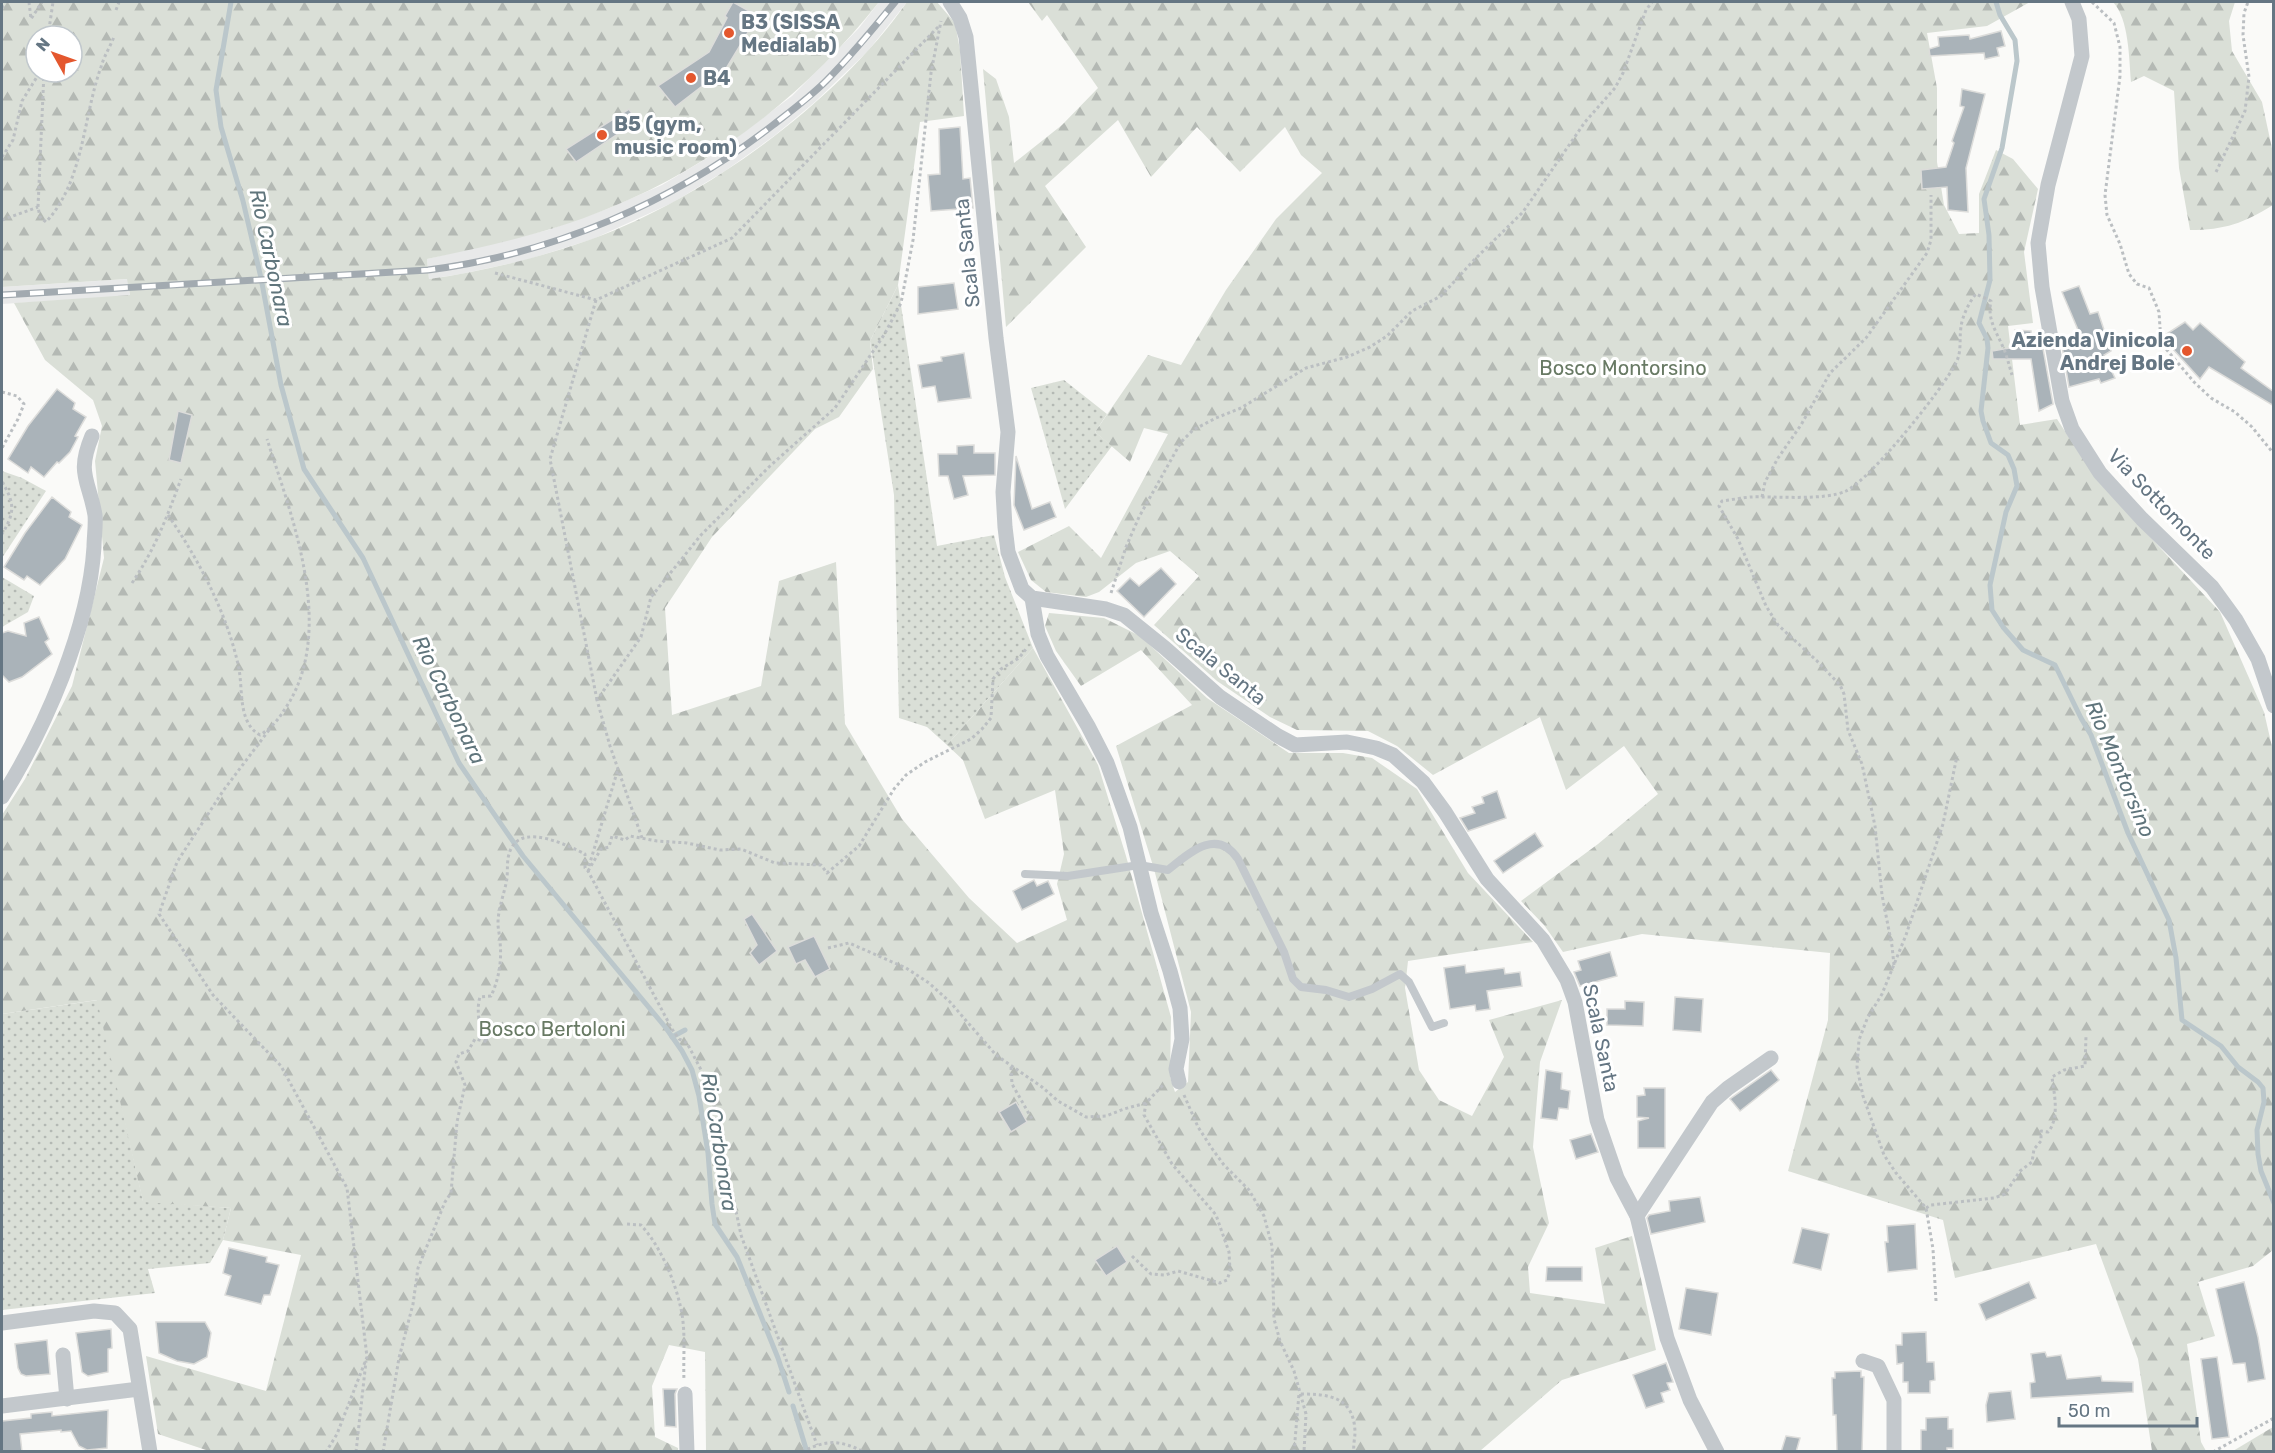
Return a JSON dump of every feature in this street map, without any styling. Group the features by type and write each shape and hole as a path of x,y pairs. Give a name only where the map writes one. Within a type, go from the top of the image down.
{"street":[{"name":"Via Sottomonte","path":"2072,2 2079,19 2082,56 2048,185 2038,243 2042,287 2062,401 2072,429 2100,473 2142,519 2212,586 2236,620 2258,659 2274,706"},
{"name":"Scala Santa","path":"947,7 960,18 966,37 996,338 1008,432 1003,492 1007,544 1022,589 1032,598 1106,609 1124,615 1165,648 1210,690 1295,745 1329,742 1357,743 1393,755 1423,782 1445,812 1487,879 1543,940 1567,980 1575,1002 1596,1120 1617,1178 1637,1216 1667,1338 1690,1400 1717,1452"},
{"path":"2,797 40,730 61,682 87,594 94,550 95,517 84,474 84,454 92,436"},
{"path":"1032,598 1038,634 1047,656 1107,763 1130,827 1151,913 1180,1008 1182,1039 1177,1076"},
{"path":"1637,1216 1712,1102 1771,1058"},
{"path":"2,1323 94,1311 115,1313 130,1329 150,1452"},
{"path":"63,1355 67,1399"},
{"path":"1863,1361 1878,1366 1894,1400 1894,1452"},
{"path":"2,1406 139,1389"},
{"path":"685,1394 687,1452"}],"lane":[{"path":"1025,874 1068,876 1139,865 1168,870 1196,848 1215,845 1231,849 1272,928 1293,979 1301,987 1326,990 1349,997 1400,974 1409,982 1431,1027 1444,1023"}],"path":[{"path":"2,8 6,2"},
{"path":"28,2 31,19 42,2"},
{"path":"49,24 52,2"},
{"path":"116,10 119,2"},
{"path":"1106,609 1135,527 1180,442 1193,430 1240,408 1306,368 1347,357 1370,347 1387,336 1412,311 1440,296 1523,212 1572,139 1615,88 1623,73 1646,10 1652,2"},
{"path":"2092,2 2114,23 2120,47 2120,76 2105,195 2108,215 2120,244 2128,274 2137,284 2149,288 2159,312 2162,343 2174,359 2211,398 2235,412 2252,427 2274,454"},
{"path":"2216,172 2245,111 2249,77 2243,35 2244,13 2248,2"},
{"path":"597,700 641,637 651,597 701,536 769,467 835,408 862,370 901,303 913,240 931,73 941,23 947,7"},
{"path":"495,273 596,300 732,238 941,23"},
{"path":"42,84 38,207 40,217 46,222 55,212 67,189 87,124 101,67 114,37"},
{"path":"2,157 13,140 22,101 34,84"},
{"path":"1762,497 1769,474 1801,425 1830,373 1866,338 1927,253 1931,240 1931,195"},
{"path":"2,220 38,207"},
{"path":"1894,965 1891,935 1882,895 1875,826 1862,764 1848,730 1845,694 1832,677 1778,625 1766,606 1738,539 1719,506 1722,501 1828,495 1845,492 1862,481 1939,392 1957,360 1962,343 1961,326 1976,294 1990,301 1990,321 2007,356 2012,375"},
{"path":"596,300 550,459 597,700 642,838"},
{"path":"2,392 16,396 24,404 2,448"},
{"path":"267,439 291,517 311,615 306,653 298,686 285,710 223,792 177,862 159,914 213,995 281,1066 347,1188 367,1356 356,1452"},
{"path":"132,583 149,558 181,479"},
{"path":"2,482 14,510 2,534"},
{"path":"168,515 198,565 230,636 239,669 246,720 251,730 260,735 269,730"},
{"path":"588,871 601,849 609,848 612,836 625,840 630,836 687,843 720,850 741,849 775,863 821,865 827,873 859,846 894,789 906,775 925,762 971,739 982,729 991,718 993,679 1001,669 1019,658 1038,634"},
{"path":"1936,1301 1930,1221 1926,1208 1884,1155 1863,1096 1857,1067 1860,1040 1894,965 1944,824 1957,756"},
{"path":"588,871 618,768"},
{"path":"383,1452 399,1358 413,1304 418,1268 445,1202 451,1193 458,1122 465,1085 456,1062 459,1054 468,1051 475,1039 488,1042 483,1037 478,1004 480,997 491,996 498,981 501,943 498,923 502,891 507,879 506,865 513,846 518,841 533,837 552,838 585,854 585,868 672,1029 679,1039 687,1043 710,1087 741,1235 817,1445"},
{"path":"828,948 849,943 906,968 929,983 950,1002 996,1055 1058,1101 1086,1117 1106,1116 1146,1103 1177,1076 1198,1127 1224,1165 1249,1190 1264,1216 1272,1246 1274,1319 1280,1341 1294,1371 1306,1414 1304,1452"},
{"path":"1926,1208 1931,1205 1994,1198 2005,1194 2020,1171 2032,1162 2034,1149 2041,1141 2041,1131 2048,1132 2052,1127 2055,1106 2052,1077 2064,1070 2085,1066 2086,1036"},
{"path":"1011,1067 1012,1084 1032,1119"},
{"path":"1132,1256 1151,1274 1165,1275 1178,1271 1220,1283 1227,1280 1230,1271 1229,1252 1216,1215 1172,1164 1144,1115 1146,1103"},
{"path":"627,1224 641,1226 652,1237 672,1280 681,1310 685,1394"},
{"path":"326,1452 337,1434 367,1356"},
{"path":"1294,1452 1299,1394"},
{"path":"1299,1394 1331,1396 1346,1404 1353,1416 1354,1452"},
{"path":"2213,1452 2274,1418"},
{"path":"802,1452 817,1445 845,1442 864,1452"}],"shaded area":[{"path":"879,2 907,2 868,51 815,102 774,136 725,171 672,203 593,239 526,260 429,279 427,259 548,230 607,209 662,185 719,151 792,96 859,28"},
{"path":"128,279 130,296 2,304 2,287"}],"green space":[{"name":"Bosco Bertoloni","path":"2,2 879,2 822,66 790,96 722,148 685,171 647,191 585,218 495,244 427,259 429,279 511,263 572,246 636,221 680,198 724,172 807,110 878,39 907,2 937,2 955,23 960,50 964,116 920,122 898,285 870,341 873,369 839,417 815,429 712,537 665,608 672,715 761,686 779,581 836,562 845,724 902,819 969,898 1017,943 1067,920 1057,884 1064,854 1055,790 985,819 963,760 947,745 1033,648 1098,765 1171,1017 1170,1077 1175,1092 1188,1082 1191,1012 1154,869 1116,746 1192,705 1141,650 1081,686 1056,651 1045,626 1049,613 1104,618 1140,636 1207,698 1289,753 1343,753 1372,758 1417,789 1468,873 1533,942 1408,961 1405,988 1419,1070 1439,1100 1472,1116 1504,1057 1489,1020 1562,1000 1540,1062 1533,1147 1549,1223 1528,1267 1530,1293 1605,1304 1595,1248 1632,1236 1656,1350 1562,1380 1480,1451 706,1451 705,1352 669,1345 652,1386 655,1437 678,1448 678,1451 212,1452 158,1434 146,1356 266,1391 301,1255 223,1240 231,1208 143,1202 97,1000 2,1014 2,815 25,779 72,686 104,558 95,461 102,426 93,400 45,360 14,303 130,295 127,279 2,287"},
{"name":"Bosco Montorsino","path":"1028,2 2030,2 1987,26 1927,33 1937,88 1937,162 1944,205 1959,234 1979,233 1979,194 1996,150 2013,159 2038,189 2024,252 2033,323 2008,326 2020,425 2057,419 2096,479 2220,612 2264,712 2273,751 2273,1250 2253,1266 2198,1282 2215,1336 2187,1344 2201,1442 2206,1451 2152,1451 2138,1359 2096,1244 1955,1278 1943,1220 1788,1171 1828,1020 1830,953 1642,934 1563,952 1544,925 1521,901 1598,844 1658,794 1624,746 1566,790 1540,717 1433,775 1397,746 1368,731 1297,730 1270,717 1217,681 1154,625 1199,576 1170,551 1136,563 1099,592 1086,597 1046,592 1031,580 1018,552 1069,526 1101,558 1168,434 1144,428 1130,462 1095,432 1148,355 1181,365 1226,290 1276,219 1322,173 1301,155 1285,127 1240,172 1197,127 1151,177 1118,120 1045,186 1086,247 1006,327 983,69 996,79 1009,117 1014,163 1062,125 1098,88 1047,15 1042,21"},
{"path":"2113,2 2235,2 2229,21 2232,51 2262,102 2273,153 2273,205 2234,224 2214,229 2190,230 2179,168 2174,91 2144,76 2131,82 2125,28"},
{"path":"898,285 937,546 994,535 1005,577 1033,648 947,745 927,727 899,718 894,495 870,341"},
{"path":"1064,380 1107,414 1095,432 1112,446 1065,509 1031,388"},
{"path":"2,471 22,478 46,491 2,558"},
{"path":"2,577 34,596 28,612 2,627"},
{"path":"98,1000 143,1201 231,1208 223,1240 210,1263 148,1269 155,1293 2,1310 2,1014"},
{"path":"2273,1427 2273,1451 2233,1451"}],"building":[{"path":"733,2 758,16 727,67 675,107 658,86 709,52"},
{"path":"2001,31 2005,46 1997,48 1999,56 1985,59 1984,53 1930,56 1929,49 1939,46 1938,37 1969,35 1970,39"},
{"path":"1962,89 1985,94 1966,168 1968,212 1948,210 1947,187 1922,189 1921,170 1946,167 1964,107 1960,106"},
{"name":"B5 (gym, music room)","path":"629,109 637,121 576,162 566,149"},
{"path":"960,127 963,179 970,178 973,208 931,211 928,175 940,174 939,129"},
{"path":"954,283 958,309 918,314 918,287"},
{"path":"2079,286 2090,314 2098,312 2111,351 2104,355 2115,378 2101,383 2099,379 2069,387 2061,340 2081,337 2062,292"},
{"path":"2185,322 2193,330 2200,323 2245,362 2241,368 2274,392 2274,406 2209,367 2200,379 2162,337"},
{"path":"2015,330 2031,331 2031,345 2042,343 2053,404 2039,411 2031,359 1993,359 1992,351 2015,347"},
{"path":"964,353 971,398 938,402 935,386 922,388 918,365 942,361 941,357"},
{"path":"57,389 75,403 73,409 86,417 75,436 78,437 70,452 59,463 57,462 44,477 31,467 28,473 8,459 28,426"},
{"path":"178,411 192,415 181,463 169,460"},
{"path":"974,445 974,453 995,453 995,475 963,476 968,495 954,499 948,476 939,476 938,454 957,454 957,446"},
{"path":"1016,456 1032,509 1050,502 1056,517 1024,530 1014,505"},
{"path":"52,497 71,512 69,517 82,525 65,559 40,585 27,576 24,580 4,567 25,533"},
{"path":"1161,568 1176,584 1144,617 1117,591 1130,578 1139,586"},
{"path":"39,617 49,639 45,642 52,654 22,677 9,682 2,675 2,633 8,631 26,636 24,623"},
{"path":"1497,791 1506,818 1468,831 1460,818 1475,813 1472,807 1484,803 1482,797"},
{"path":"1535,833 1543,846 1503,873 1494,861"},
{"path":"1034,880 1037,886 1048,881 1054,894 1022,910 1013,891"},
{"path":"752,914 777,951 759,965 750,953 757,945 744,919"},
{"path":"814,936 830,969 815,977 805,960 796,964 788,947"},
{"path":"1610,952 1617,976 1580,986 1574,972 1581,970 1578,961"},
{"path":"1465,965 1466,973 1504,968 1505,974 1520,972 1522,986 1487,991 1490,1009 1476,1011 1475,1005 1450,1009 1444,968"},
{"path":"1675,997 1703,999 1701,1032 1673,1030"},
{"path":"1625,1001 1644,1002 1643,1026 1607,1025 1607,1009 1625,1009"},
{"path":"1546,1070 1562,1073 1561,1089 1570,1091 1568,1109 1559,1108 1557,1120 1541,1118"},
{"path":"1771,1070 1779,1080 1740,1111 1730,1099"},
{"path":"1644,1088 1665,1088 1665,1148 1638,1148 1638,1121 1649,1118 1637,1117 1637,1096 1645,1095"},
{"path":"1016,1102 1027,1122 1011,1132 999,1112"},
{"path":"1591,1134 1598,1152 1576,1159 1570,1140"},
{"path":"1700,1197 1705,1222 1651,1234 1647,1218 1649,1215 1670,1211 1669,1201"},
{"path":"1915,1224 1917,1269 1888,1272 1885,1242 1888,1242 1887,1226"},
{"path":"1802,1228 1829,1234 1821,1270 1793,1263"},
{"path":"1117,1246 1127,1262 1106,1276 1095,1260"},
{"path":"229,1248 267,1257 266,1262 279,1265 270,1295 264,1295 261,1304 225,1295 231,1276 223,1273"},
{"path":"1547,1267 1582,1267 1582,1281 1546,1281"},
{"path":"2029,1282 2036,1298 1986,1320 1979,1304"},
{"path":"2244,1282 2258,1337 2265,1379 2248,1382 2245,1363 2233,1364 2216,1289"},
{"path":"1686,1288 1718,1293 1711,1335 1679,1329"},
{"path":"156,1322 205,1322 211,1333 207,1357 194,1364 177,1361 159,1353"},
{"path":"111,1329 112,1348 108,1349 108,1372 88,1376 82,1372 76,1333"},
{"path":"1926,1332 1927,1362 1934,1362 1935,1380 1930,1381 1930,1393 1908,1393 1908,1382 1903,1382 1903,1363 1897,1364 1896,1345 1902,1345 1902,1333"},
{"path":"47,1340 50,1374 26,1376 21,1374 15,1344"},
{"path":"2045,1352 2047,1357 2061,1355 2067,1379 2101,1376 2102,1381 2133,1382 2133,1392 2031,1398 2030,1383 2035,1382 2031,1354"},
{"path":"2217,1357 2229,1437 2212,1439 2201,1359"},
{"path":"1666,1363 1673,1382 1667,1383 1670,1390 1661,1393 1664,1402 1646,1408 1633,1375"},
{"path":"1861,1371 1861,1377 1864,1377 1862,1452 1837,1452 1832,1378 1835,1378 1835,1372"},
{"path":"663,1389 677,1389 675,1394 676,1427 665,1426"},
{"path":"2011,1391 2015,1419 1987,1422 1986,1405 1989,1393"},
{"path":"108,1410 107,1448 87,1450 79,1446 71,1431 61,1432 61,1430 20,1434 22,1452 2,1452 2,1421 31,1418 31,1414 52,1412 52,1416"},
{"path":"1948,1417 1948,1429 1953,1429 1953,1448 1947,1448 1947,1452 1921,1452 1921,1430 1926,1430 1926,1418"},
{"path":"1786,1436 1800,1438 1796,1452 1781,1452"}],"waterway":[{"name":"Rio Carbonara","path":"231,2 216,90 221,127 243,201 261,278 281,385 304,469 363,558 459,763 523,856 666,1028 692,1070 699,1096 708,1153 715,1224 737,1257 778,1358 789,1392"},
{"name":"Rio Montorsino","path":"1996,2 2000,15 2015,40 2017,61 2002,148 1984,199 1989,235 1990,280 1979,323 1987,339 1988,348 1981,411 1991,443 2008,455 2014,469 2017,486 2006,512 1990,585 1992,610 2023,650 2055,665 2091,735 2128,833 2169,920 2176,958 2182,1020 2221,1046 2238,1067 2263,1088 2264,1102 2257,1130 2258,1154 2261,1171 2274,1203"},
{"path":"672,1037 685,1030"},
{"name":"Rio Carbonara","path":"793,1406 807,1452"}],"railway":[{"path":"2,295 428,270 475,262 566,237 653,200 735,153 820,87 895,2"}],"place":[{"name":"B3 (SISSA Medialab)","path":"729,33"},
{"name":"B4","path":"691,78"},
{"name":"B5 (gym, music room)","path":"602,135"},
{"name":"Azienda Vinicola Andrej Bole","path":"2187,351"}]}
